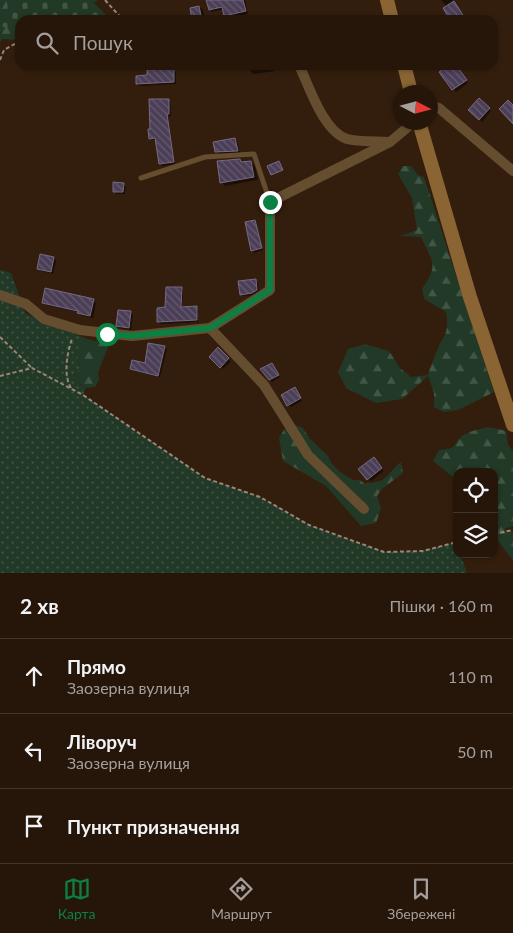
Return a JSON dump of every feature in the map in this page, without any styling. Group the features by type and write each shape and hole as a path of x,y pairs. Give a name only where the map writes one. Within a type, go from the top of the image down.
{"main road":[{"path":"387,0 391,15"},
{"path":"405,70 409,85"},
{"path":"421,130 470,297 513,426"}],"street":[{"path":"301,70 326,122 336,132 347,139 390,142"},
{"path":"438,108 513,171"},
{"path":"0,295 26,304 44,320 80,330 132,336 210,328 270,290 270,202 390,142 404,130"},
{"path":"210,328 264,385 308,455 364,509"}],"lane":[{"path":"140,178 205,157 254,154 270,202"}],"path":[{"path":"105,0 118,15"},
{"path":"0,60 4,50 15,44"},
{"path":"72,388 68,382 66,371 70,340 80,330"},
{"path":"0,337 32,368 72,388 205,478 260,497 309,525 384,552 423,551 453,543"},
{"path":"0,376 32,368"},
{"path":"498,533 513,530"}],"green space":[{"path":"0,0 98,0 76,15 15,15 15,40 2,39 0,43"},
{"path":"8,0 91,0 106,15 15,15 15,30 0,26"},
{"path":"403,166 411,166 418,175 424,177 494,392 458,410 444,412 434,407 434,393 428,376 402,399 376,403 346,388 338,372 348,349 365,344 389,351 400,368 411,377 428,375 445,334 447,325 446,312 424,299 422,289 431,274 431,258 421,237 400,236 417,230 412,198 398,174"},
{"path":"0,270 11,273 26,314 87,339 82,342 76,352 81,368 73,376 79,384 86,388 83,395 205,478 260,497 309,525 384,552 423,551 453,543 453,558 461,558 467,573 0,573"},
{"path":"87,339 100,342 105,340 109,345 98,372 99,380 95,387 86,388 74,380 73,376 81,368 76,352 82,342"},
{"path":"288,423 303,428 310,439 328,456 332,464 340,472 353,480 360,480 365,484 380,481 401,462 403,473 382,489 377,496 381,508 376,523 361,526 326,486 283,461 279,438"},
{"path":"486,427 506,431 508,445 513,451 513,526 504,529 513,532 513,560 498,541 498,468 453,468 453,477 433,461 439,450 454,446 464,434"}],"building":[{"path":"206,0 243,0 246,11 224,15 222,7 209,10"},
{"path":"454,1 463,15 447,15 443,8"},
{"path":"199,6 201,15 191,15 190,8"},
{"path":"147,70 174,70 174,82 136,84 136,76 147,75"},
{"path":"442,70 460,70 467,80 452,90 439,72"},
{"path":"479,98 490,108 479,120 468,110"},
{"path":"149,99 169,99 169,114 167,114 174,162 159,164 155,138 149,139"},
{"path":"508,100 513,105 513,124 499,109"},
{"path":"235,138 238,151 215,152 213,142"},
{"path":"240,159 241,162 251,161 254,177 220,183 217,161"},
{"path":"279,161 283,170 271,175 267,166"},
{"path":"113,182 124,183 123,192 113,192"},
{"path":"255,220 262,248 251,251 245,222"},
{"path":"40,254 54,257 51,272 37,269"},
{"path":"256,279 257,290 240,295 238,281"},
{"path":"166,287 182,287 181,307 197,306 197,320 157,322 157,308 165,307"},
{"path":"45,288 94,299 90,316 77,313 78,311 42,303"},
{"path":"118,310 131,311 129,328 116,326"},
{"path":"148,343 165,346 158,376 130,369 132,360 145,363"},
{"path":"218,347 229,358 220,368 209,357"},
{"path":"272,363 279,375 269,380 260,369"},
{"path":"295,387 301,398 287,406 281,395"},
{"path":"374,457 382,468 367,480 358,469"}],"route":[{"path":"107,334 132,336 210,328 270,290 270,202"}]}
